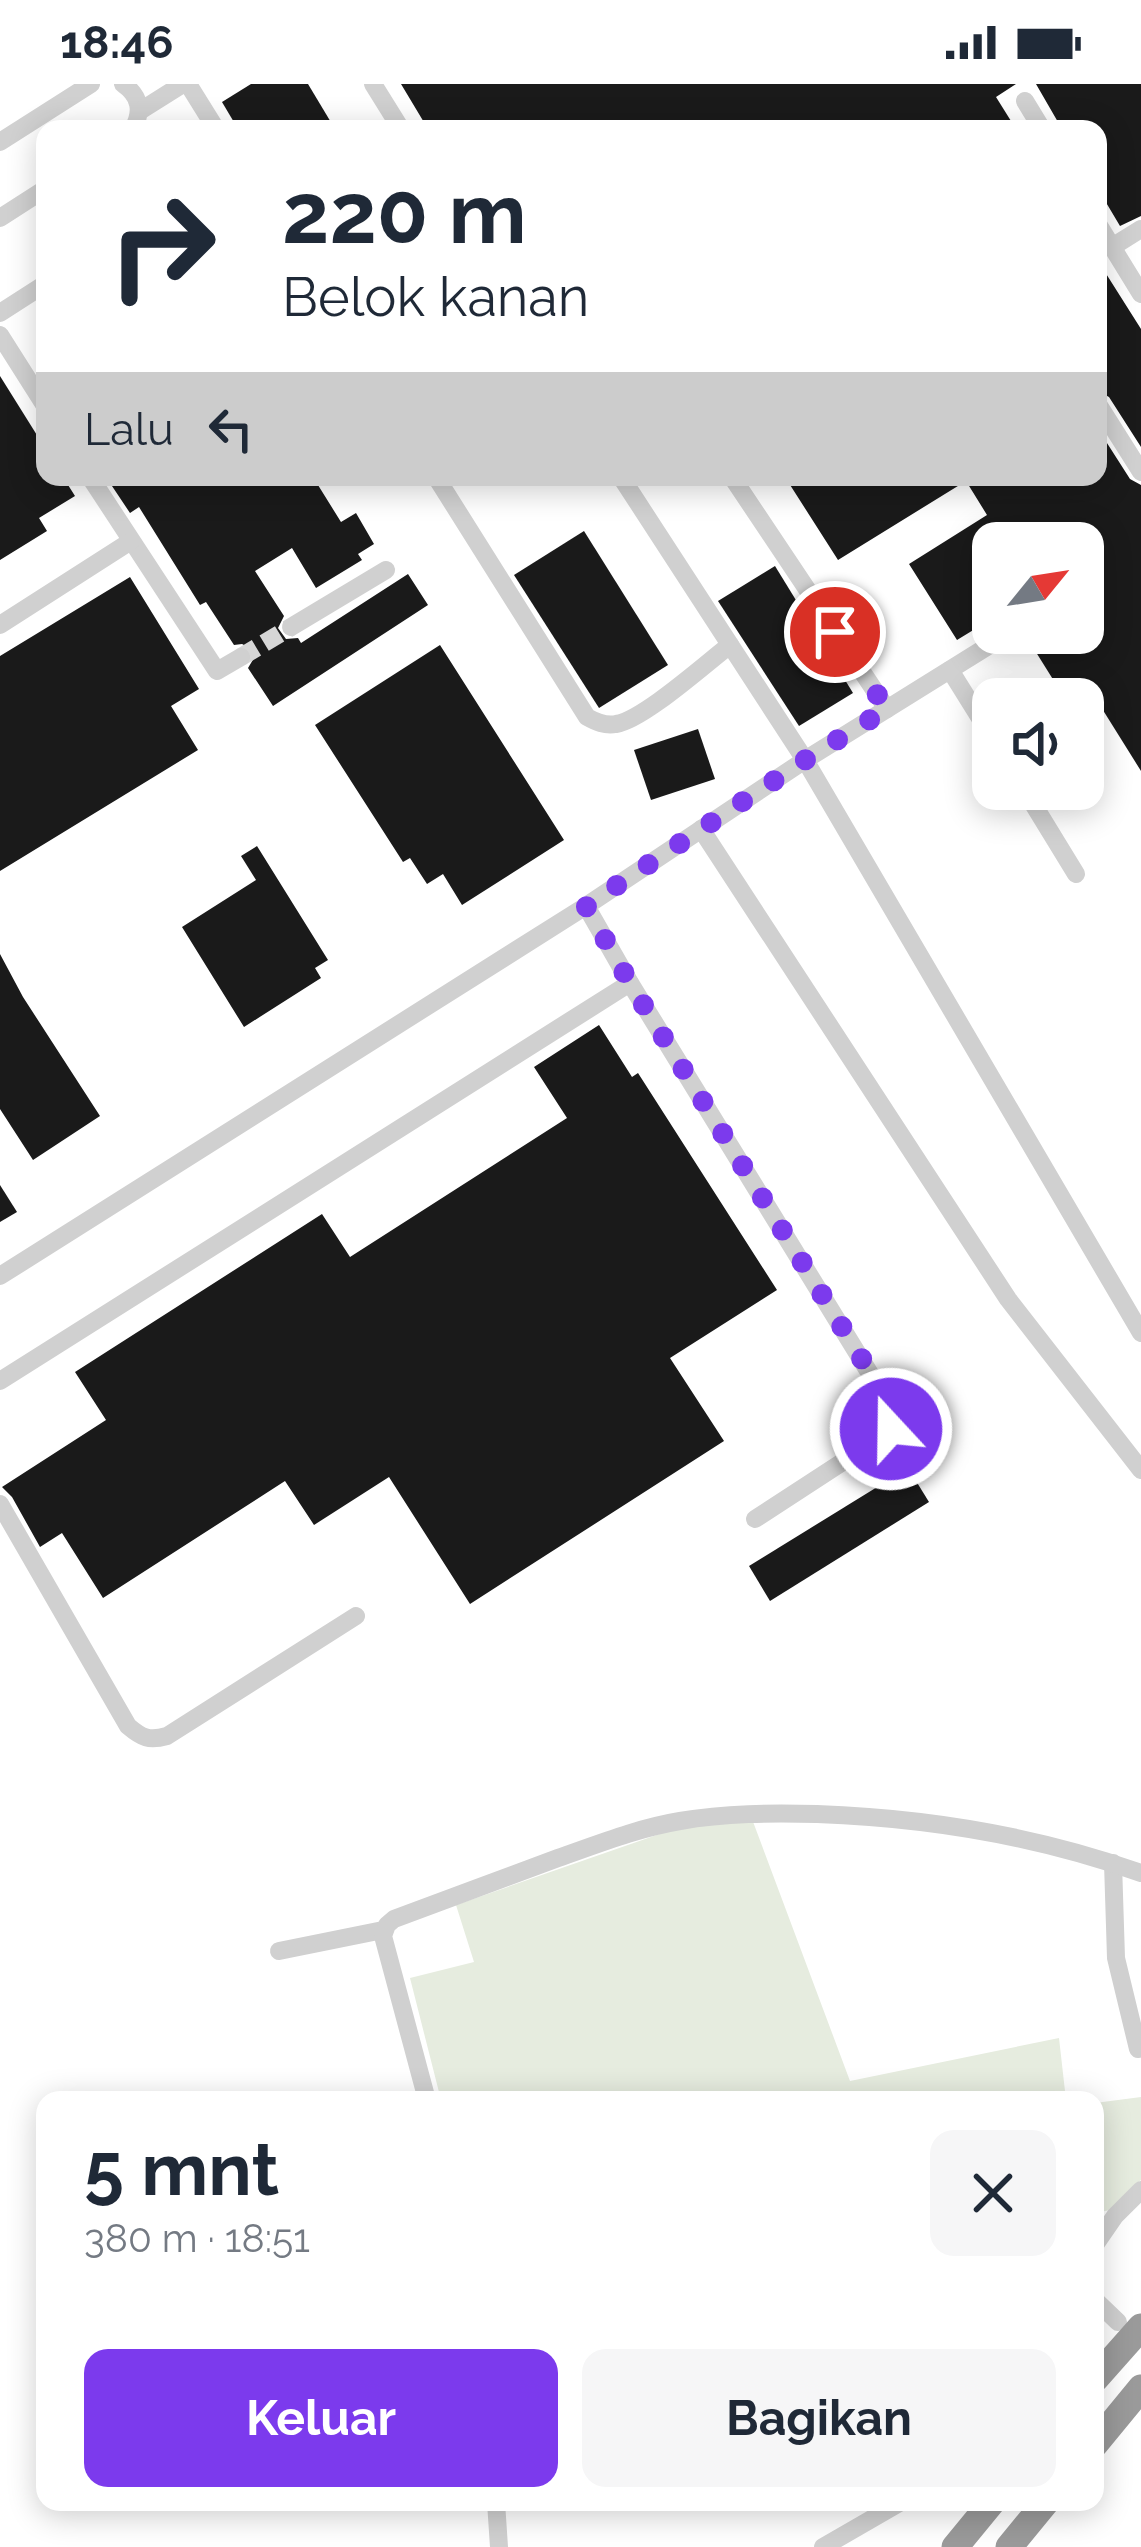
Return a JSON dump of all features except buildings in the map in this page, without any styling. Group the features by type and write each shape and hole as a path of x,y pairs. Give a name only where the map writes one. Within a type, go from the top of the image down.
{"highway":[{"path":"1104,2366 1130,2324"},
{"path":"1104,2433 1141,2388"},
{"path":"955,2547 985,2511"},
{"path":"1009,2547 1039,2511"}],"street":[{"path":"0,142 91,84"},
{"path":"136,120 186,84 210,120"},
{"path":"373,84 395,120"},
{"path":"128,85 139,104 136,120"},
{"path":"1025,101 1037,120"},
{"path":"0,218 36,195"},
{"path":"1112,248 1141,229"},
{"path":"1107,239 1141,294"},
{"path":"0,313 36,290"},
{"path":"0,335 36,392"},
{"path":"1107,418 1141,472"},
{"path":"97,486 217,670 241,657"},
{"path":"442,486 587,717 602,724 619,724 643,712 730,645"},
{"path":"627,486 805,760 1133,1303 1141,1333"},
{"path":"738,486 887,709"},
{"path":"0,625 131,541"},
{"path":"291,628 386,570"},
{"path":"0,1276 976,654"},
{"path":"950,670 972,705"},
{"path":"1037,810 1076,874"},
{"path":"701,829 1008,1299 1141,1470"},
{"path":"586,906 892,1408 891,1429 884,1435 755,1519"},
{"path":"0,1381 630,983"},
{"path":"0,1504 128,1726 140,1737 167,1736 356,1616"},
{"path":"279,1951 383,1930 394,1919 599,1843 677,1821 720,1815 876,1816 968,1827 1141,1873"},
{"path":"1113,1863 1116,1958 1138,2049"},
{"path":"383,1930 425,2091"},
{"path":"1104,2232 1141,2190"},
{"path":"1104,2306 1130,2324"},
{"path":"497,2511 499,2547"},
{"path":"824,2547 886,2511"}],"shaded area":[{"path":"752,1819 850,2081 1059,2038 1065,2091 439,2091 410,1978 474,1962 456,1905 671,1830"},
{"path":"1141,2097 1141,2180 1104,2211 1104,2102"}],"tunnel":[{"path":"241,657 291,627"}],"route":[{"path":"835,632 887,709 586,906 892,1408 891,1429"}]}
